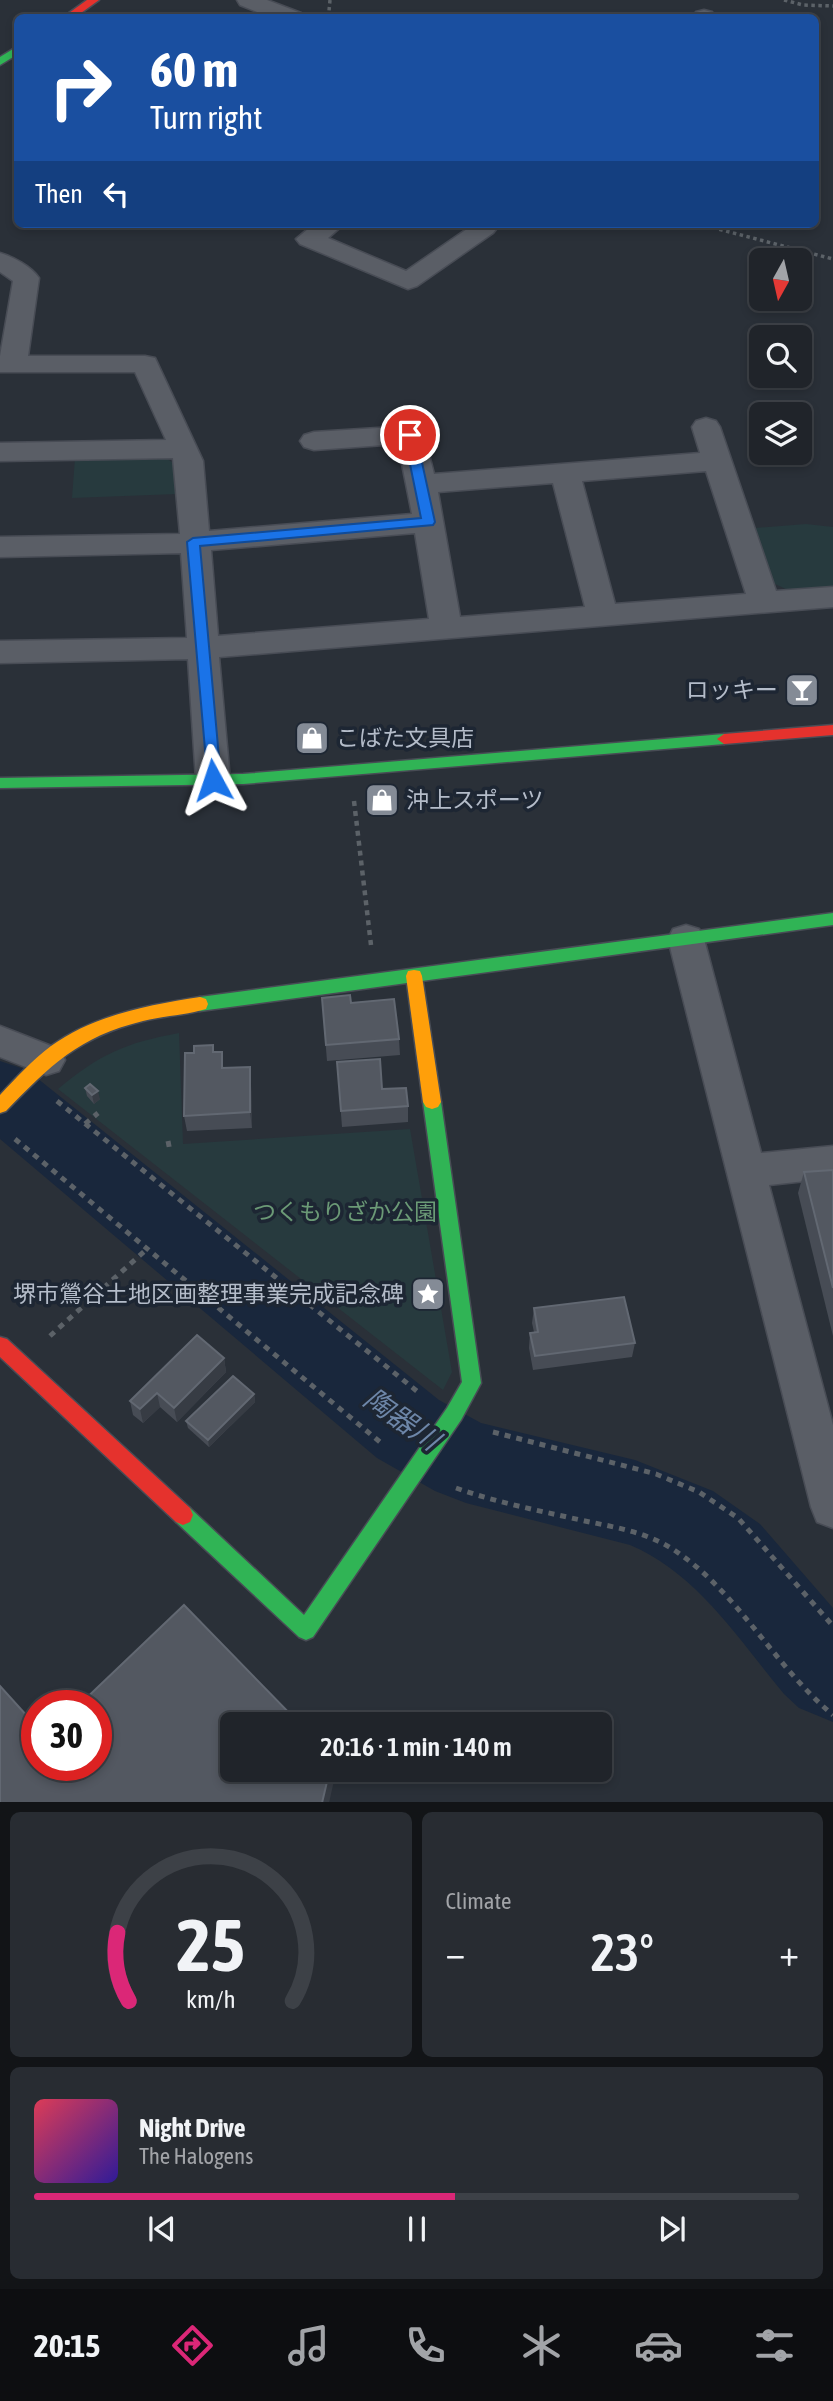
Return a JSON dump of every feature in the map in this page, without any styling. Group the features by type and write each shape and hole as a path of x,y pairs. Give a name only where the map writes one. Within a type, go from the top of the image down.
{"street":[{"path":"73,14 94,0"},
{"path":"248,0 283,14"},
{"path":"325,228 309,239 408,281 484,228"},
{"path":"0,261 26,278 6,363 145,364 189,461 213,780"},
{"path":"706,427 764,602"},
{"path":"314,441 410,435 422,484 446,628"},
{"path":"0,452 183,449"},
{"path":"422,484 717,461"},
{"path":"565,472 603,615"},
{"path":"0,547 193,542 429,522"},
{"path":"0,652 202,648 833,597"},
{"path":"0,783 213,780 833,730"},
{"path":"0,1106 34,1072 72,1042 115,1020 166,1009 833,919"},
{"path":"686,939 746,1171 823,1423 833,1507"},
{"path":"0,1345 306,1630 472,1383 414,976"},
{"path":"0,1041 34,1072"},
{"path":"746,1171 833,1162"}],"path":[{"path":"784,0 803,5 833,6"},
{"path":"709,228 833,259"},
{"path":"353,790 377,981"},
{"path":"52,1096 450,1418 509,1439 656,1474 699,1492 738,1518 833,1626"},
{"path":"85,1124 98,1113"},
{"path":"11,1136 400,1459 418,1466 437,1481 471,1494 628,1530 670,1547 706,1573 786,1673 833,1715"},
{"path":"168,1140 170,1151"},
{"path":"41,1344 148,1248"}],"green space":[{"path":"160,454 173,463 177,494 72,498 75,458"},
{"path":"806,524 833,527 833,587 788,590 773,583 755,528"},
{"name":"つくもりざか公園","path":"179,1033 183,1144 410,1129 452,1372 443,1390 58,1089 87,1067 114,1052 143,1041"}],"building":[{"path":"350,995 351,1003 394,999 399,1039 326,1045 322,998"},
{"path":"213,1045 213,1052 222,1052 222,1068 250,1067 250,1112 184,1116 185,1053 194,1053 194,1046"},
{"path":"380,1059 382,1089 406,1088 408,1106 341,1111 337,1062"},
{"path":"90,1084 98,1091 92,1095 85,1088"},
{"path":"833,1170 833,1288 804,1172"},
{"path":"624,1297 635,1343 535,1356 530,1333 538,1332 534,1308"},
{"path":"197,1335 224,1358 174,1408 157,1393 140,1409 130,1401"},
{"path":"233,1376 254,1394 208,1440 186,1421"},
{"path":"184,1605 288,1712 220,1712 220,1782 327,1782 322,1802 0,1802 0,1686 21,1709 21,1781 112,1781 112,1690 95,1690"}],"waterway":[{"name":"陶器川","path":"0,1093 408,1429 466,1461 635,1503 681,1522 728,1556 817,1661 833,1674"}],"traffic: fast":[{"path":"0,62 14,52"},
{"path":"0,783 243,779 724,739"},
{"path":"200,1004 833,919"},
{"path":"183,1515 306,1630 454,1414 472,1383 432,1102"}],"traffic: slow":[{"path":"414,976 432,1102"},
{"path":"0,1106 42,1063 74,1040 126,1019 200,1004"}],"traffic: jam":[{"path":"73,14 94,0"},
{"path":"724,739 833,730"},
{"path":"0,1345 183,1515"}],"place":[{"name":"ロッキー","path":"802,690"},
{"name":"こばた文具店","path":"312,738"},
{"name":"沖上スポーツ","path":"382,800"},
{"name":"堺市鶯谷土地区画整理事業完成記念碑","path":"428,1294"}],"route":[{"path":"213,780 193,542 429,522 410,435"}]}
